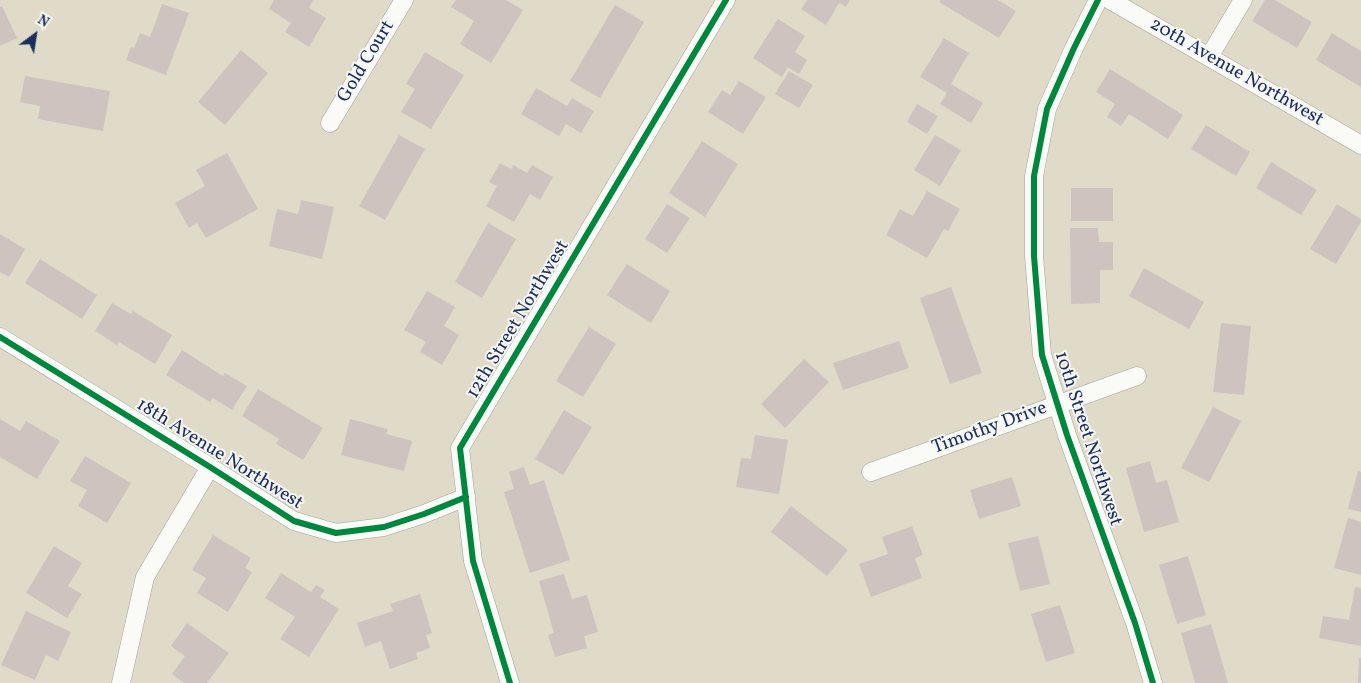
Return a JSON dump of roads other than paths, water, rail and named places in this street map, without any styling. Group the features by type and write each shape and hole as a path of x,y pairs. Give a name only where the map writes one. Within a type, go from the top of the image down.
{"street":[{"name":"Gold Court","path":"330,123 404,0"},
{"name":"12th Street Northwest","path":"510,683 473,561 460,448 726,0"},
{"name":"10th Street Northwest","path":"1098,0 1047,109 1034,176 1034,256 1042,355 1135,623 1152,683"},
{"name":"20th Avenue Northwest","path":"1110,0 1361,145"},
{"path":"1208,56 1243,0"},
{"name":"18th Avenue Northwest","path":"0,337 294,521 336,533 384,527 424,514 466,496"},
{"name":"Timothy Drive","path":"872,472 1137,376"},
{"path":"121,683 145,578 210,468"}]}
